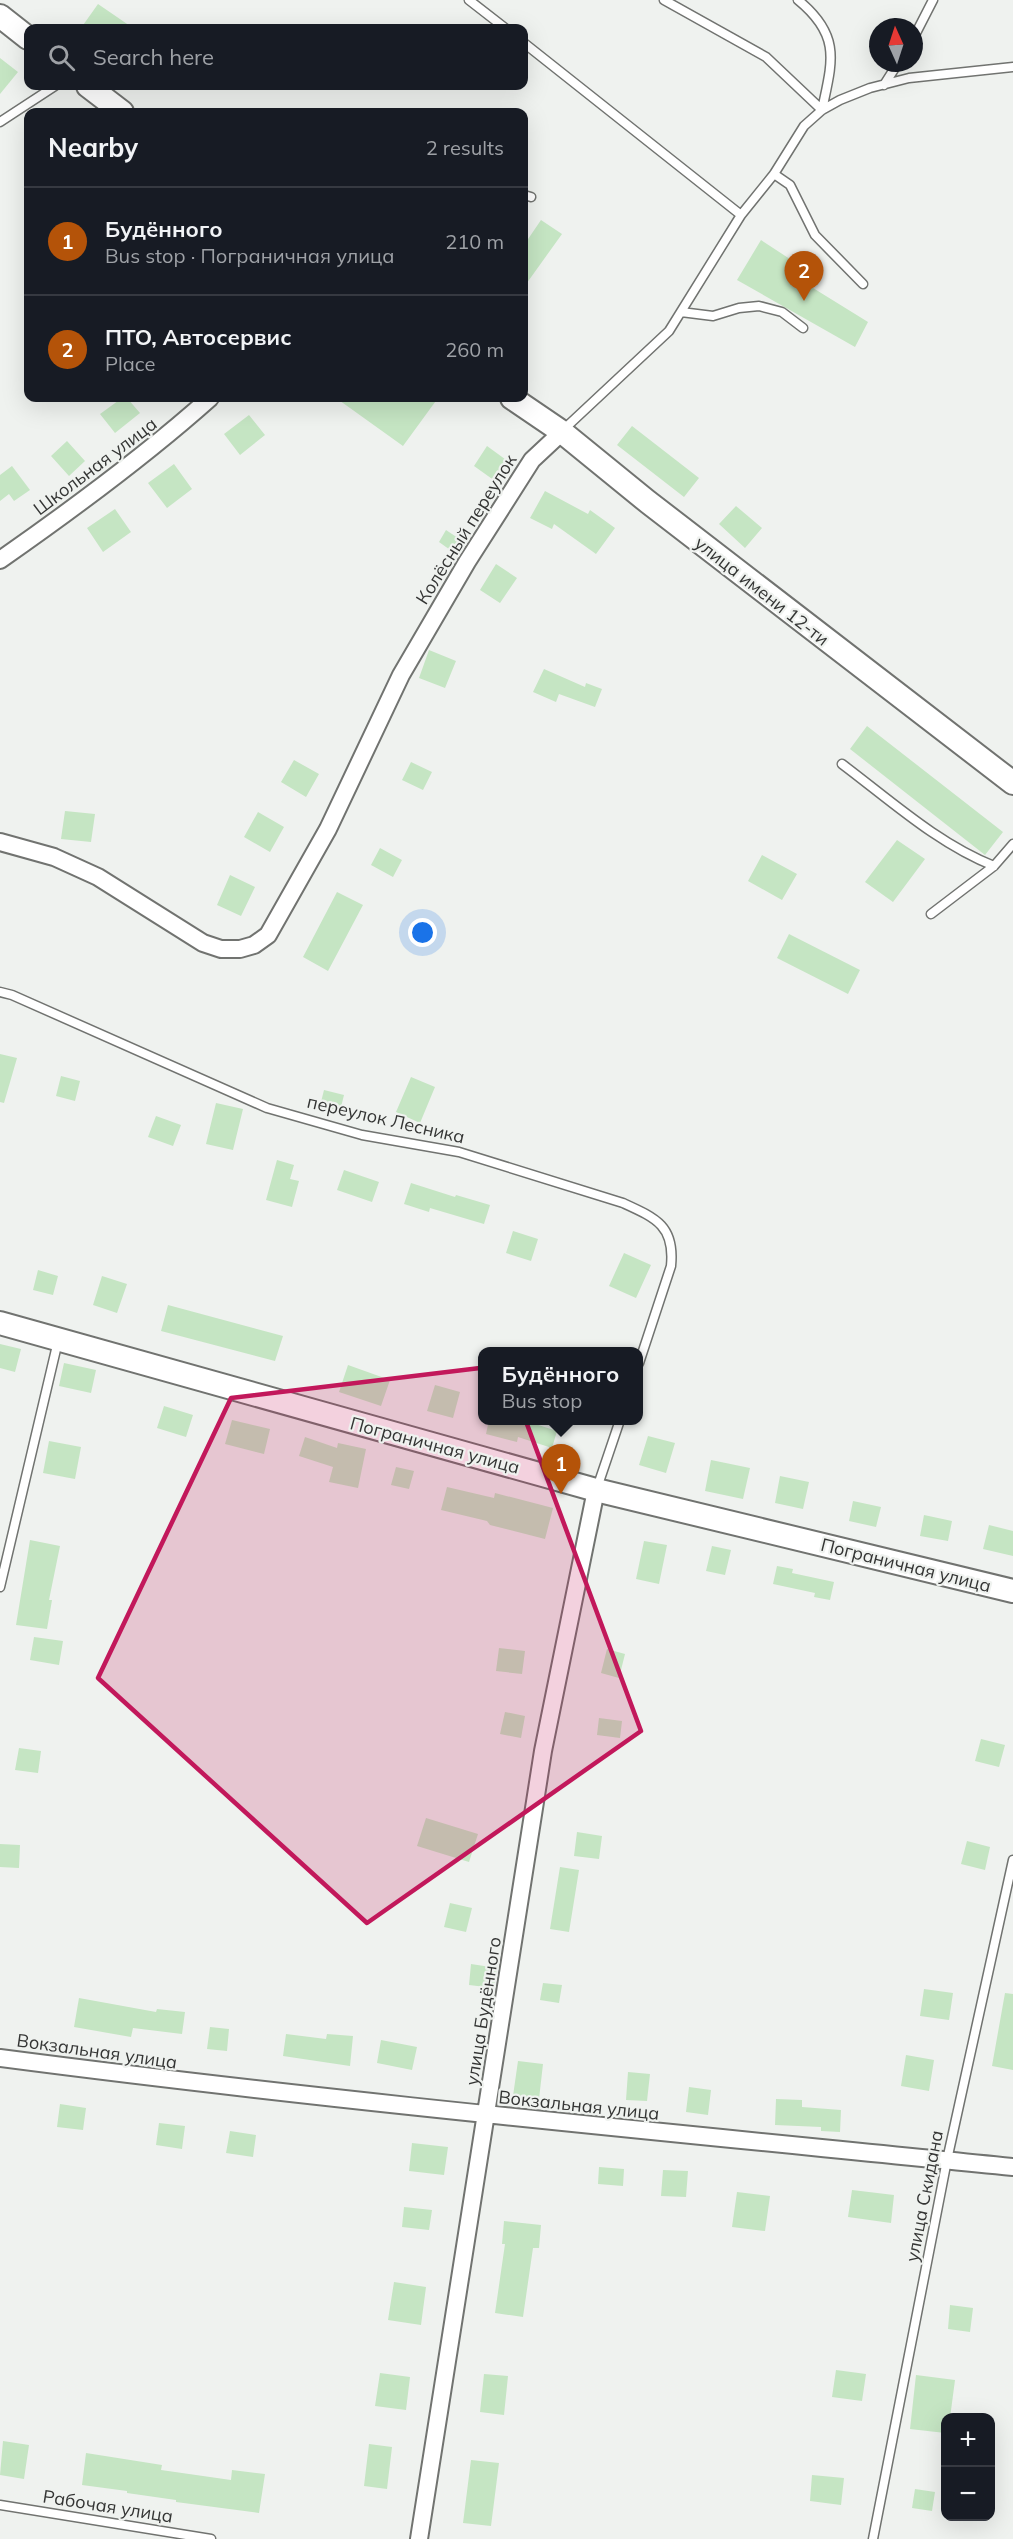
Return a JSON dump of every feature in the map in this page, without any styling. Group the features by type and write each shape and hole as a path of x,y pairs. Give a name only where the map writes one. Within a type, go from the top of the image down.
{"street":[{"path":"0,16 24,35"},
{"path":"93,90 117,108"},
{"name":"Школьная улица","path":"0,560 70,511 166,437 205,402"},
{"name":"улица имени 12-ти","path":"518,402 562,432 648,502 1013,783"},
{"name":"Колёсный переулок","path":"0,842 54,857 98,877 203,943 221,949 240,950 254,945 268,935 328,829 400,675 467,562 532,460 562,432"},
{"name":"Пограничная улица","path":"0,1323 57,1341 596,1490 1013,1591"},
{"name":"улица Будённого","path":"419,2539 543,1751 596,1490"},
{"name":"Вокзальная улица","path":"0,2058 487,2116 1013,2167"}],"lane":[{"path":"469,0 500,24"},
{"path":"664,0 766,57 822,110"},
{"path":"798,0 807,7 829,38 832,60 822,110"},
{"path":"923,19 933,0"},
{"path":"528,46 741,215"},
{"name":"Колёсный переулок","path":"562,432 669,331 741,215 774,174 804,126 822,110 840,100 909,78 1013,67"},
{"path":"884,85 892,72"},
{"path":"0,122 49,90"},
{"path":"774,174 790,186 815,235 863,284"},
{"path":"681,312 713,316 739,308 759,306 782,312 803,328"},
{"path":"842,764 946,841 969,856 994,866"},
{"path":"931,914 994,866 1013,844"},
{"name":"переулок Лесника","path":"0,992 12,995 267,1108 362,1135 459,1152 623,1203 648,1215 667,1229 673,1250 671,1266 643,1351"},
{"path":"0,1587 57,1341"},
{"path":"596,1490 618,1425"},
{"name":"улица Скидана","path":"873,2539 947,2160 1013,1860"},
{"name":"Рабочая улица","path":"0,2505 211,2539"}],"highlighted area":[{"path":"505,1365 641,1731 367,1923 98,1678 231,1398"}],"building":[{"path":"98,4 127,24 84,24"},
{"path":"0,58 18,72 0,94"},
{"path":"541,220 562,234 528,281 528,239"},
{"path":"761,240 799,265 792,275 868,322 855,347 737,280"},
{"path":"116,402 130,402 140,413 115,433 100,414"},
{"path":"342,402 435,402 403,446"},
{"path":"249,415 265,435 240,455 224,434"},
{"path":"632,426 699,478 684,497 617,445"},
{"path":"67,441 85,461 69,476 51,456"},
{"path":"487,446 509,462 495,481 474,466"},
{"path":"174,464 192,489 167,508 148,483"},
{"path":"12,466 30,490 14,501 9,494 0,501 0,475"},
{"path":"545,491 588,514 590,510 615,528 596,554 554,524 552,529 530,518"},
{"path":"736,506 762,528 745,548 719,524"},
{"path":"115,509 131,532 103,552 87,528"},
{"path":"446,530 461,540 453,552 439,542"},
{"path":"496,564 517,578 500,603 480,590"},
{"path":"429,650 456,661 445,688 419,678"},
{"path":"544,669 585,687 586,683 602,689 595,707 559,694 556,702 533,692"},
{"path":"867,726 1003,832 985,855 850,749"},
{"path":"294,760 319,774 306,797 281,782"},
{"path":"411,762 432,772 423,790 402,780"},
{"path":"65,811 95,814 91,842 61,839"},
{"path":"258,812 284,827 270,852 244,837"},
{"path":"897,840 925,859 893,902 865,882"},
{"path":"380,848 402,860 393,877 371,865"},
{"path":"762,855 797,874 782,900 748,881"},
{"path":"230,875 255,887 241,916 217,905"},
{"path":"337,892 363,905 328,971 303,957"},
{"path":"789,934 860,970 848,994 777,958"},
{"path":"0,1054 17,1058 4,1103 0,1102"},
{"path":"61,1076 80,1081 75,1101 56,1096"},
{"path":"411,1077 435,1087 420,1123 396,1112"},
{"path":"324,1090 344,1095 340,1111 320,1106"},
{"path":"216,1103 243,1109 233,1150 206,1144"},
{"path":"156,1116 181,1125 173,1146 148,1137"},
{"path":"277,1160 294,1165 290,1179 299,1181 292,1207 266,1200"},
{"path":"344,1170 379,1182 372,1202 337,1190"},
{"path":"411,1183 490,1205 484,1224 430,1208 429,1212 404,1204"},
{"path":"513,1231 538,1239 531,1261 506,1253"},
{"path":"624,1253 651,1265 636,1298 609,1286"},
{"path":"38,1270 58,1276 53,1295 33,1290"},
{"path":"102,1276 127,1284 117,1313 93,1305"},
{"path":"168,1305 283,1336 275,1361 161,1331"},
{"path":"0,1344 21,1349 15,1372 0,1368"},
{"path":"64,1363 96,1370 91,1393 59,1386"},
{"path":"348,1365 390,1380 381,1406 339,1392"},
{"path":"435,1385 460,1392 453,1418 427,1411"},
{"path":"164,1406 193,1415 186,1437 157,1428"},
{"path":"232,1420 270,1429 264,1454 225,1444"},
{"path":"488,1425 538,1425 557,1431 552,1448 518,1437 517,1442 486,1434"},
{"path":"648,1436 675,1443 666,1473 639,1465"},
{"path":"305,1437 337,1448 338,1443 366,1449 358,1488 329,1482 333,1467 299,1456"},
{"path":"49,1441 81,1447 75,1479 43,1473"},
{"path":"711,1460 750,1468 743,1499 705,1491"},
{"path":"396,1467 414,1471 409,1489 391,1485"},
{"path":"780,1476 809,1482 803,1509 775,1503"},
{"path":"447,1487 494,1498 495,1493 553,1508 545,1539 441,1510"},
{"path":"853,1501 881,1507 876,1527 849,1521"},
{"path":"924,1515 952,1521 948,1541 920,1536"},
{"path":"989,1525 1013,1531 1013,1556 983,1549"},
{"path":"30,1540 60,1546 49,1600 52,1600 47,1629 16,1625"},
{"path":"644,1541 667,1545 659,1584 636,1579"},
{"path":"712,1546 731,1550 725,1575 706,1571"},
{"path":"777,1566 793,1569 792,1573 834,1582 830,1600 814,1597 815,1593 773,1584"},
{"path":"34,1637 63,1641 59,1665 30,1660"},
{"path":"499,1648 525,1651 522,1674 496,1671"},
{"path":"607,1649 625,1654 619,1678 601,1673"},
{"path":"505,1712 525,1716 521,1738 500,1734"},
{"path":"599,1718 622,1721 620,1738 597,1735"},
{"path":"981,1739 1005,1745 999,1767 975,1761"},
{"path":"19,1748 41,1751 38,1773 15,1770"},
{"path":"426,1818 478,1834 469,1862 417,1846"},
{"path":"577,1832 602,1836 599,1859 574,1856"},
{"path":"967,1841 990,1847 985,1870 961,1864"},
{"path":"0,1844 20,1845 19,1868 0,1867"},
{"path":"560,1867 579,1870 569,1932 550,1929"},
{"path":"450,1903 472,1908 466,1932 444,1927"},
{"path":"471,1964 497,1968 494,1988 469,1985"},
{"path":"543,1983 562,1985 559,2003 540,2000"},
{"path":"924,1989 953,1993 949,2020 920,2016"},
{"path":"1005,1993 1013,1994 1013,2070 992,2066"},
{"path":"79,1998 156,2012 157,2009 185,2012 182,2034 133,2028 131,2037 74,2027"},
{"path":"210,2027 229,2029 227,2051 207,2049"},
{"path":"286,2034 326,2039 327,2034 353,2036 350,2066 283,2056"},
{"path":"381,2040 417,2047 412,2070 377,2063"},
{"path":"906,2055 934,2060 929,2091 901,2086"},
{"path":"518,2061 543,2064 539,2099 513,2096"},
{"path":"628,2072 650,2074 647,2101 626,2100"},
{"path":"689,2087 711,2090 708,2115 686,2112"},
{"path":"776,2099 802,2100 802,2107 841,2110 840,2132 821,2131 821,2127 775,2125"},
{"path":"60,2104 86,2108 83,2130 57,2127"},
{"path":"159,2123 185,2126 182,2149 156,2145"},
{"path":"230,2131 256,2135 253,2157 226,2153"},
{"path":"412,2143 448,2147 444,2175 409,2171"},
{"path":"599,2167 624,2169 623,2186 598,2184"},
{"path":"663,2170 688,2171 686,2197 661,2196"},
{"path":"852,2190 894,2195 891,2223 848,2217"},
{"path":"737,2192 770,2196 765,2231 732,2227"},
{"path":"404,2207 432,2210 429,2230 402,2227"},
{"path":"504,2221 541,2225 539,2248 533,2248 523,2317 495,2313 505,2244 502,2244"},
{"path":"394,2282 426,2287 421,2325 388,2320"},
{"path":"950,2305 973,2308 970,2332 948,2329"},
{"path":"836,2370 866,2374 862,2401 832,2397"},
{"path":"380,2373 410,2377 406,2410 375,2406"},
{"path":"484,2374 508,2376 504,2415 480,2412"},
{"path":"916,2375 955,2380 951,2413 941,2413 941,2433 910,2429"},
{"path":"3,2441 29,2445 24,2479 0,2475"},
{"path":"369,2444 392,2447 387,2489 364,2486"},
{"path":"86,2453 162,2465 161,2470 231,2480 232,2470 265,2474 259,2513 176,2502 176,2500 127,2493 127,2491 82,2485"},
{"path":"471,2460 499,2463 491,2526 463,2523"},
{"path":"812,2475 844,2478 841,2505 810,2501"},
{"path":"915,2489 935,2492 932,2511 912,2508"}],"place":[{"name":"ПТО, Автосервис","path":"804,301"},
{"name":"Будённого","path":"561,1494"}]}
